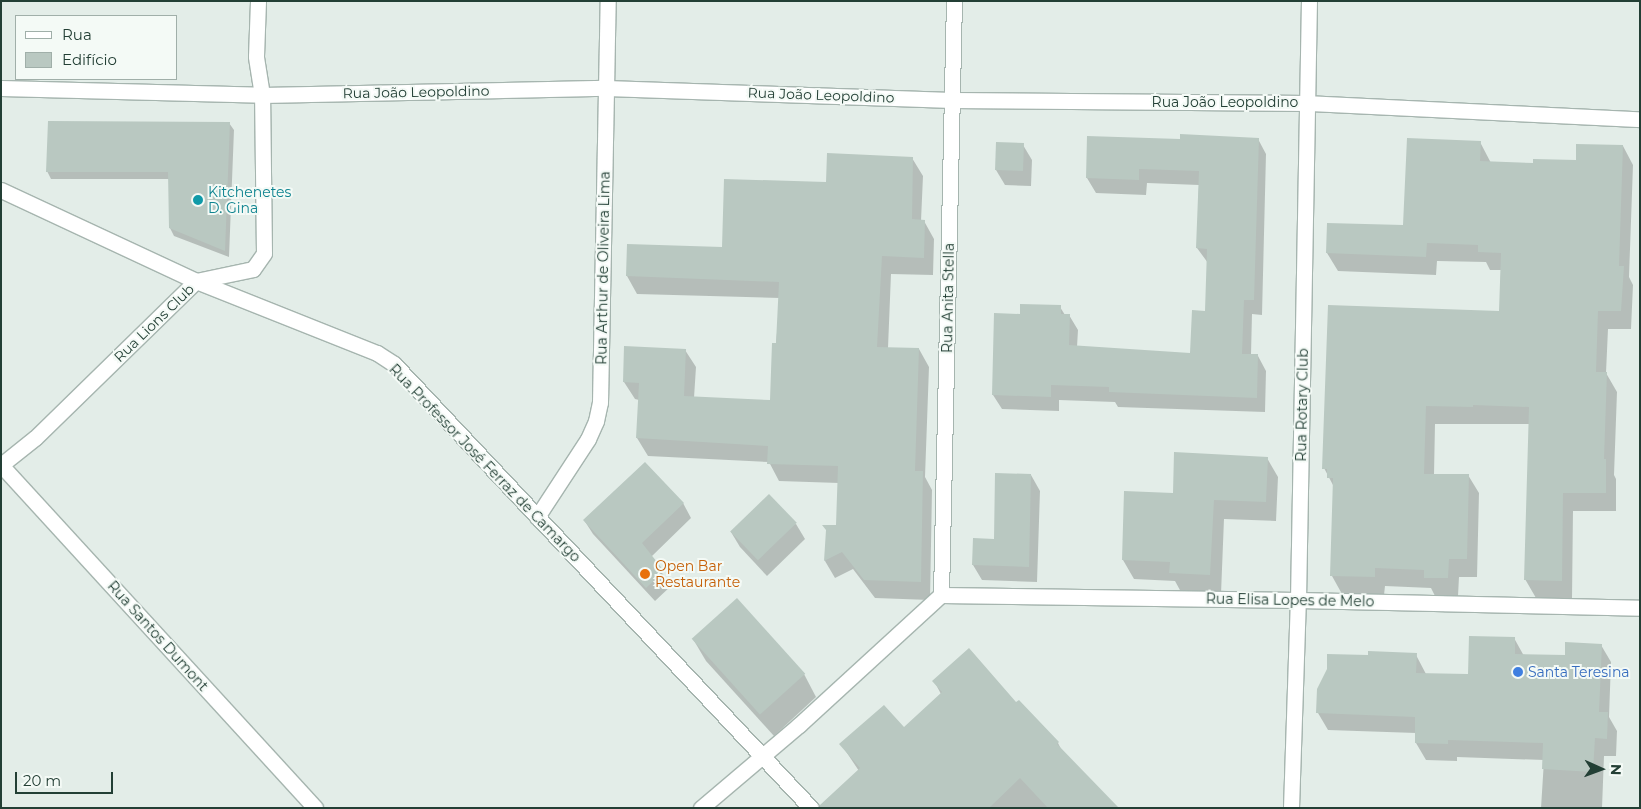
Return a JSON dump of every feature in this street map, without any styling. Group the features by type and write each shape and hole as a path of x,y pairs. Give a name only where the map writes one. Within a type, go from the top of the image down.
{"street":[{"name":"Rua Lions Club","path":"1,465 35,438 196,281 253,269 264,254 262,95 256,56 258,1"},
{"name":"Rua Arthur de Oliveira Lima","path":"536,517 588,439 596,421 600,402 608,1"},
{"name":"Rua Anita Stella","path":"941,595 954,1"},
{"name":"Rua Rotary Club","path":"1291,808 1298,600 1309,1"},
{"name":"Rua João Leopoldino","path":"1,88 262,95 606,88 952,100 1307,103 1640,118"},
{"name":"Rua Professor José Ferraz de Camargo","path":"1,190 196,281 378,353 394,364 811,808"},
{"name":"Rua Santos Dumont","path":"1,465 315,808"},
{"name":"Rua Elisa Lopes de Melo","path":"941,595 1298,600 1640,608"},
{"path":"701,808 763,756 941,595"}],"building":[{"name":"Kitchenetes D. Gina","path":"48,121 230,122 225,251 169,228 168,172 46,172"},
{"path":"1180,134 1259,138 1254,300 1244,300 1242,354 1258,354 1257,398 1109,392 1109,387 1051,385 1051,397 992,395 994,313 1020,314 1020,304 1061,305 1061,314 1070,314 1069,345 1190,353 1192,310 1205,311 1207,249 1196,248 1199,171 1139,169 1139,180 1086,178 1087,136 1180,139"},
{"path":"1407,138 1481,141 1480,161 1533,163 1533,159 1576,160 1576,144 1623,145 1619,266 1624,266 1621,311 1598,311 1596,372 1607,372 1604,459 1606,459 1606,493 1563,493 1562,581 1524,580 1529,407 1473,405 1473,407 1426,406 1424,474 1469,474 1467,559 1449,559 1448,578 1424,578 1424,570 1375,568 1375,577 1330,576 1333,478 1327,478 1327,469 1322,469 1328,305 1499,311 1501,253 1478,252 1478,245 1427,243 1426,257 1326,253 1327,223 1403,225"},
{"path":"996,142 1024,143 1023,171 995,170"},
{"path":"827,153 913,157 912,219 925,220 924,258 882,256 877,347 919,348 915,471 923,471 921,582 864,580 842,552 824,561 826,530 822,525 836,525 838,466 767,464 768,446 636,438 639,383 623,382 624,346 686,349 684,396 770,400 772,343 776,343 779,282 626,276 627,244 722,247 724,179 826,182"},
{"path":"1174,452 1268,457 1266,502 1214,500 1210,575 1169,573 1170,562 1122,560 1124,491 1173,493"},
{"path":"645,462 684,503 642,543 664,571 646,588 583,520"},
{"path":"995,473 1031,474 1029,567 972,565 973,538 994,539"},
{"path":"769,494 797,523 758,560 730,532"},
{"path":"737,598 805,674 760,715 692,639"},
{"path":"1469,636 1515,637 1515,654 1565,655 1565,642 1602,644 1599,712 1608,712 1607,739 1595,738 1593,772 1542,769 1543,743 1448,740 1448,744 1415,743 1415,717 1316,713 1317,689 1327,669 1327,654 1368,655 1368,651 1417,653 1416,673 1468,674"},
{"path":"969,648 1016,702 1019,700 1059,742 1057,744 1119,808 1048,808 1020,778 989,808 820,808 820,805 860,768 839,744 884,705 904,727 942,692 932,681"}],"place":[{"name":"Kitchenetes D. Gina","path":"198,200"},
{"name":"Open Bar Restaurante","path":"645,574"},
{"name":"Santa Teresina","path":"1518,672"}]}
